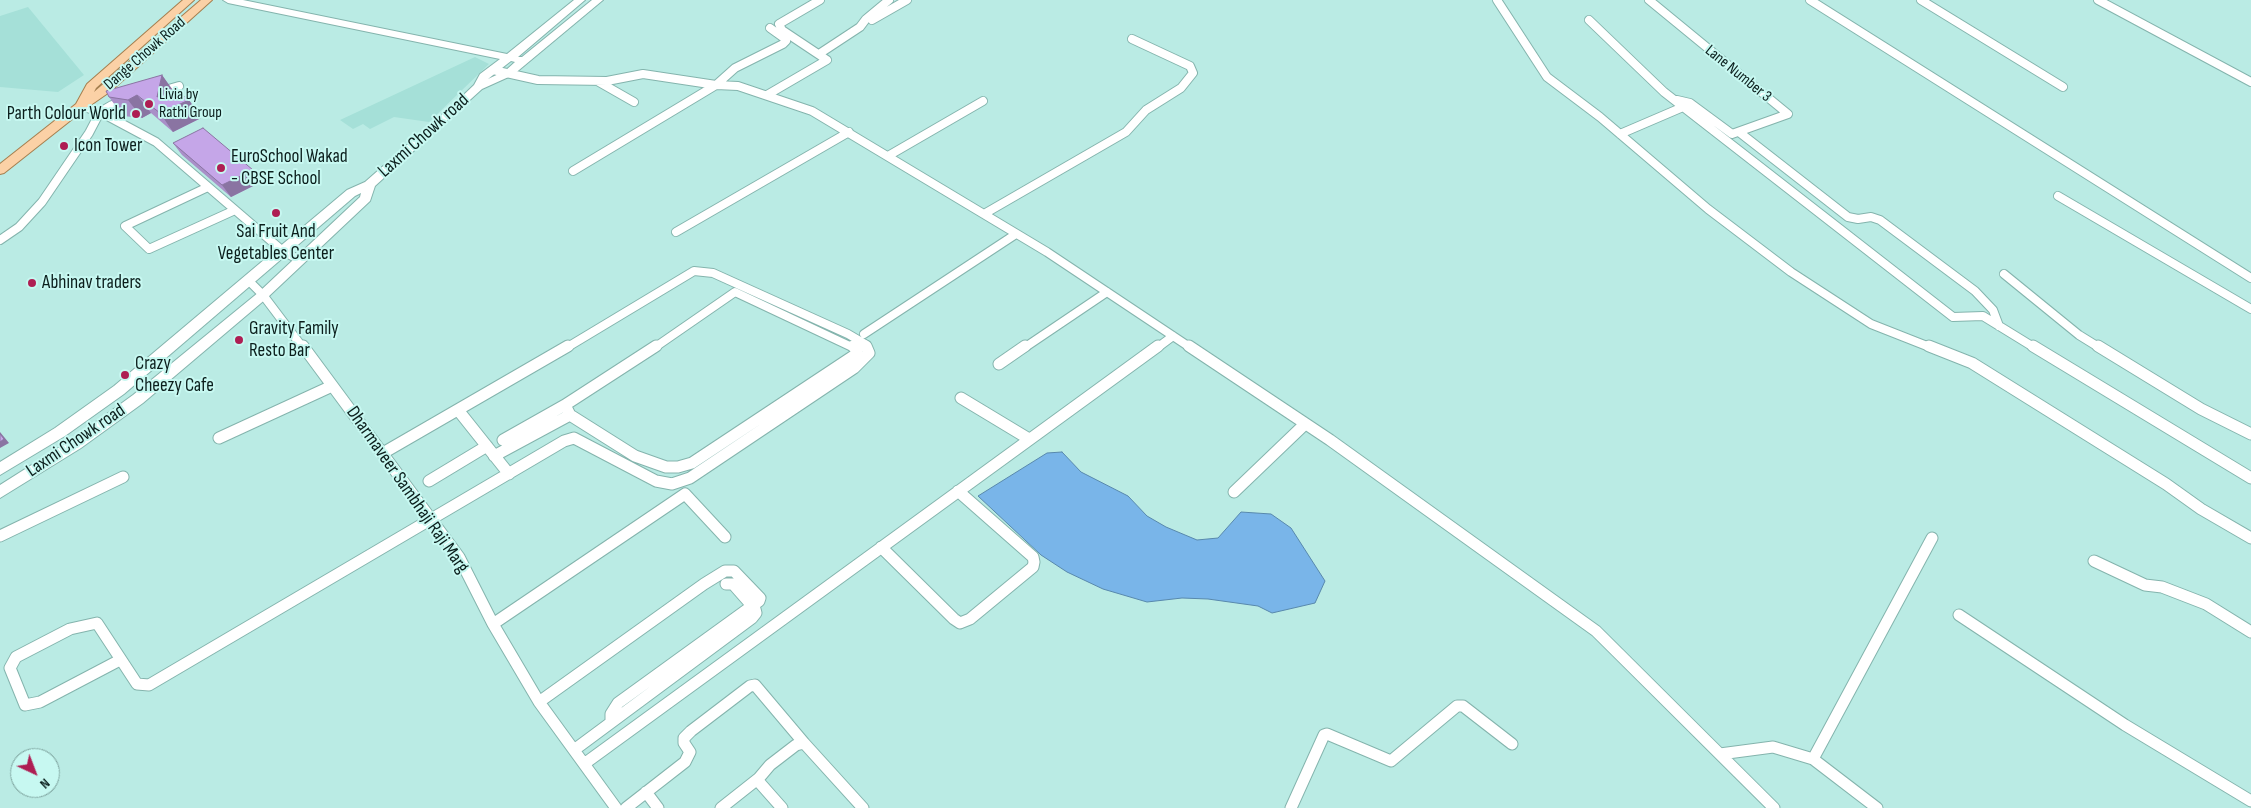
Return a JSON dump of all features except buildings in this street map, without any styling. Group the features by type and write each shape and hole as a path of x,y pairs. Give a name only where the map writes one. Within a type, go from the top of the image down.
{"main road":[{"name":"Dange Chowk Road","path":"81,106 91,86 189,0"},
{"name":"Dange Chowk Road","path":"0,170 81,106 107,89 207,0"},
{"path":"228,0 520,57"},
{"path":"270,0 520,57"},
{"name":"Laxmi Chowk road","path":"0,470 60,432 119,390 351,194 369,185 478,87 509,73 520,57 580,0"},
{"name":"Laxmi Chowk road","path":"520,57 598,0"},
{"path":"478,87 484,76 520,57"},
{"name":"Laxmi Chowk road","path":"0,492 76,444 138,399 263,295 366,198 369,185"}],"street":[{"path":"767,95 827,60 782,30 779,24 820,0"},
{"path":"860,27 866,19 889,0"},
{"path":"819,54 860,27 907,0"},
{"path":"1497,0 1547,77 1620,134 1708,209 1828,297 1871,324 1972,363 2166,484 2201,509 2251,538"},
{"name":"Lane Number 3","path":"1650,0 1788,114 1739,132"},
{"path":"1810,0 2251,278"},
{"path":"1920,0 2063,86"},
{"path":"2098,0 2251,82"},
{"path":"1589,20 1673,99 1953,317 1983,316 2251,478"},
{"path":"573,171 716,85 735,68 786,41 770,28"},
{"path":"984,214 1126,132 1146,110 1171,96 1193,73 1193,69 1190,66 1132,39"},
{"path":"493,70 538,80 599,82 643,74 716,85 738,86 812,111 849,132 1016,234 1174,336 1305,424 1596,632 1774,808"},
{"path":"599,82 634,102"},
{"path":"150,94 179,86"},
{"path":"100,112 112,105 131,99"},
{"path":"1673,99 1690,103 1732,134 1739,132 1848,217 1858,219 1871,217 1880,220 1975,291 1993,310 1999,326"},
{"path":"888,156 984,101"},
{"path":"81,106 100,112 156,142 284,252 300,260"},
{"path":"1620,134 1683,107"},
{"name":"Dange Chowk Road","path":"0,240 19,227 42,202 89,133 100,112"},
{"path":"676,232 849,132"},
{"path":"208,186 125,226 149,249 235,210"},
{"path":"2058,196 2251,309"},
{"path":"864,334 1016,234"},
{"path":"120,660 40,702 25,705 10,668 16,657 70,628 97,623 120,660 138,684 149,685 564,441 574,438 656,481 672,484 690,478 854,368 869,353 865,344 848,334 713,273 694,271 383,453"},
{"path":"2004,274 2079,336 2201,409 2251,434"},
{"name":"Dharmaveer Sambhaji Raji Marg","path":"249,281 263,295 459,557 493,624 539,702 616,808"},
{"path":"494,456 567,410 735,292 850,344 856,350 855,355 692,463 678,467 666,467 635,456 567,410"},
{"path":"999,364 1107,292"},
{"path":"584,764 1029,439 1174,336"},
{"path":"219,438 332,386"},
{"path":"961,398 1029,439"},
{"path":"458,410 509,474"},
{"path":"503,440 567,410"},
{"path":"1234,492 1305,424"},
{"path":"430,481 487,446"},
{"path":"0,536 123,477"},
{"path":"881,547 954,619 960,623 970,619 1033,567 1034,562 1033,557 958,491"},
{"path":"493,624 685,494 725,537"},
{"path":"1813,759 1932,538"},
{"path":"2094,561 2145,585 2162,587 2206,604 2251,632"},
{"path":"539,702 725,571 734,571 760,598 752,606"},
{"path":"574,750 752,618 756,613 752,606 733,584 726,584"},
{"path":"1959,615 2125,725 2251,801"},
{"path":"626,808 685,762 690,752 684,743 684,738 691,731 750,686 754,685 863,808"},
{"path":"1291,808 1324,736 1327,734 1385,760 1391,760 1457,706 1463,706 1512,744"},
{"path":"721,808 759,778 770,765 796,745 804,743"},
{"path":"1720,754 1772,748 1813,759 1877,808"},
{"path":"759,778 759,782 782,808"},
{"path":"646,792 658,808"}],"shaded area":[{"path":"28,7 84,75 58,92 0,87 0,16"},
{"path":"475,57 489,64 429,122 394,117 370,129 363,124 353,129 340,120"},
{"path":"1062,452 1081,472 1128,496 1147,516 1166,527 1197,540 1218,538 1241,512 1271,514 1291,528 1325,581 1315,603 1272,613 1258,606 1208,599 1182,598 1147,602 1103,589 1067,572 1041,555 978,496 1047,453"}],"place":[{"name":"Livia by Rathi Group","path":"149,104"},
{"name":"Parth Colour World","path":"136,114"},
{"name":"Icon Tower","path":"64,146"},
{"name":"EuroSchool Wakad - CBSE School","path":"221,168"},
{"name":"Sai Fruit And Vegetables Center","path":"276,213"},
{"name":"Abhinav traders","path":"32,283"},
{"name":"Gravity Family Resto Bar","path":"239,340"},
{"name":"Crazy Cheezy Cafe","path":"125,375"}]}
